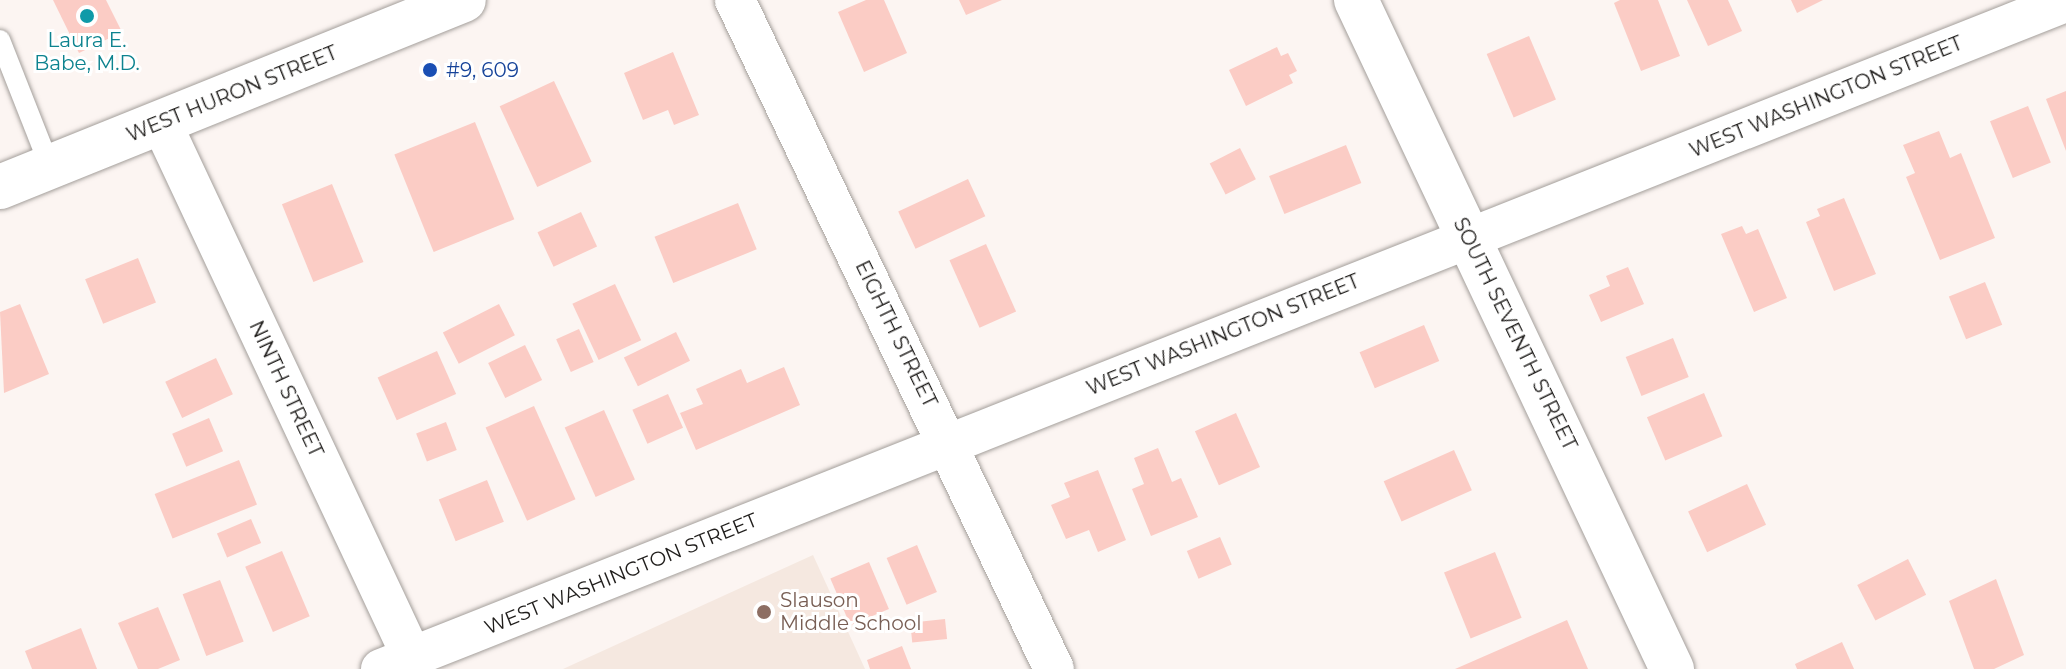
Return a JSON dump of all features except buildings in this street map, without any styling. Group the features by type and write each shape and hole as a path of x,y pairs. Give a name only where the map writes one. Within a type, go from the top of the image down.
{"street":[{"name":"WEST HURON STREET","path":"0,187 464,0"},
{"name":"EIGHTH STREET","path":"735,0 950,444 1054,669"},
{"name":"SOUTH SEVENTH STREET","path":"1356,0 1672,669"},
{"name":"WEST WASHINGTON STREET","path":"396,663 2066,2"},
{"name":"NINTH STREET","path":"161,122 396,663"}],"lane":[{"path":"0,40 50,167"}],"shaded area":[{"name":"Slauson Middle School","path":"813,555 865,669 563,669"}],"place":[{"name":"Laura E. Babe, M.D.","path":"87,16"},
{"name":"#9, 609","path":"430,70"},
{"name":"Slauson Middle School","path":"764,612"}]}
